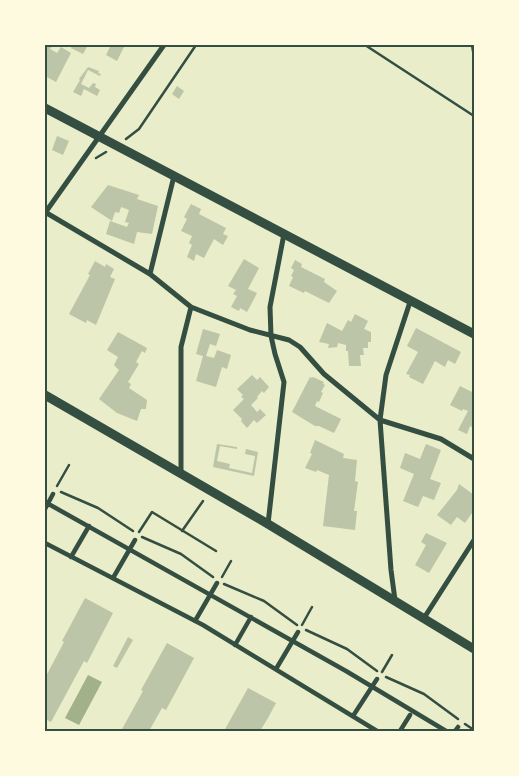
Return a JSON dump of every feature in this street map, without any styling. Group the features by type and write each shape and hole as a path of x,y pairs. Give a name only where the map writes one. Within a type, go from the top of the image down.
{"street":[{"path":"164,45 45,213 150,274 191,307 250,330 289,340 300,347 324,374 380,420 441,439 474,459"},
{"path":"45,108 99,138 118,145 410,302 474,334"},
{"path":"150,274 174,175"},
{"path":"268,524 284,382 274,354 270,307 284,234"},
{"path":"395,601 380,420 386,374 410,302"},
{"path":"181,473 181,347 191,307"},
{"path":"45,394 268,524 474,649"},
{"path":"45,508 46,503 53,494"},
{"path":"46,503 293,640 372,687 411,713 446,731"},
{"path":"71,556 89,526"},
{"path":"113,578 135,540"},
{"path":"424,618 474,540"},
{"path":"45,543 195,621 377,731"},
{"path":"195,621 217,583"},
{"path":"235,645 251,617"},
{"path":"276,670 298,632"},
{"path":"353,716 377,679"},
{"path":"400,731 411,713"}],"path":[{"path":"365,45 474,116"},
{"path":"472,45 474,57"},
{"path":"57,486 69,465"},
{"path":"50,486 98,508 138,535 181,554 219,581 264,601 300,627 347,649 381,674 424,694 474,730"},
{"path":"182,531 202,501"},
{"path":"139,532 152,512 216,551"},
{"path":"221,578 232,561"},
{"path":"302,625 312,607"},
{"path":"382,672 392,655"}],"shaded area":[{"path":"88,675 102,682 79,725 65,718"}],"building":[{"path":"45,45 53,45 50,49 57,53 61,47 71,53 56,82 45,76 47,73 45,73"},
{"path":"73,45 88,45 83,54 71,48"},
{"path":"111,45 125,45 117,61 106,55"},
{"path":"88,67 99,71 98,73 101,74 100,76 88,70 81,84 89,88 93,83 96,84 95,87 100,90 97,96 84,89 81,96 73,92 79,79"},
{"path":"177,86 184,91 179,99 172,94"},
{"path":"57,136 69,141 63,155 52,150"},
{"path":"108,185 139,195 137,199 158,206 152,234 137,232 134,244 106,234 110,221 127,227 129,223 125,222 129,210 121,207 119,213 115,212 112,221 91,207"},
{"path":"191,204 201,209 199,214 226,228 223,234 228,236 223,245 214,239 204,258 196,254 194,261 187,257 192,245 189,243 192,236 181,231 187,219 184,217"},
{"path":"244,259 259,268 248,289 257,293 247,312 240,308 239,311 231,307 237,296 233,294 236,290 228,286"},
{"path":"295,260 302,264 301,267 325,279 324,282 337,291 329,303 305,291 304,293 289,286 294,270 291,268"},
{"path":"95,261 105,267 106,264 114,269 110,277 115,279 96,325 87,320 86,323 69,314 90,275 88,274"},
{"path":"355,314 368,321 364,329 371,332 371,342 368,342 368,348 363,348 364,355 360,355 361,366 349,366 346,345 338,343 337,347 328,348 329,344 319,342 327,323 342,331 348,320 351,322"},
{"path":"416,328 461,352 455,364 448,360 445,367 435,361 423,384 406,374 418,352 407,346"},
{"path":"203,329 220,334 216,346 210,344 206,356 214,358 217,350 231,355 227,369 222,367 216,387 196,381 203,356 196,354"},
{"path":"118,332 147,348 145,353 142,351 136,362 139,364 128,382 131,384 129,388 147,400 146,409 141,409 137,421 117,413 99,399 119,370 114,365 118,357 107,350"},
{"path":"252,375 257,380 260,377 269,387 264,393 262,391 251,405 257,412 260,409 266,415 257,423 254,420 247,428 241,421 242,419 233,410 244,399 237,389"},
{"path":"310,377 324,382 323,384 325,385 319,402 317,401 315,406 341,419 334,433 315,426 292,412"},
{"path":"460,386 472,392 474,388 474,428 470,426 467,434 458,430 468,411 463,409 462,411 450,405"},
{"path":"315,440 344,454 343,458 357,460 355,481 358,482 354,511 357,511 355,530 323,526 329,475 305,468 312,454 310,453"},
{"path":"217,444 237,447 237,449 220,446 217,461 230,464 229,468 252,473 255,456 245,454 246,449 258,452 254,476 213,467"},
{"path":"426,444 441,450 430,479 441,483 434,500 423,496 418,507 403,501 414,474 400,468 405,453 420,459"},
{"path":"459,484 474,495 474,510 465,523 457,517 451,525 437,515 457,490"},
{"path":"426,533 447,543 429,573 415,565 426,545 421,542"},
{"path":"85,598 113,613 87,663 84,661 51,722 45,719 45,678"},
{"path":"128,637 133,640 117,668 113,666"},
{"path":"167,643 194,658 166,710 162,708 149,731 121,731 143,691 141,690"},
{"path":"248,688 276,703 268,718 260,731 224,731"}]}
